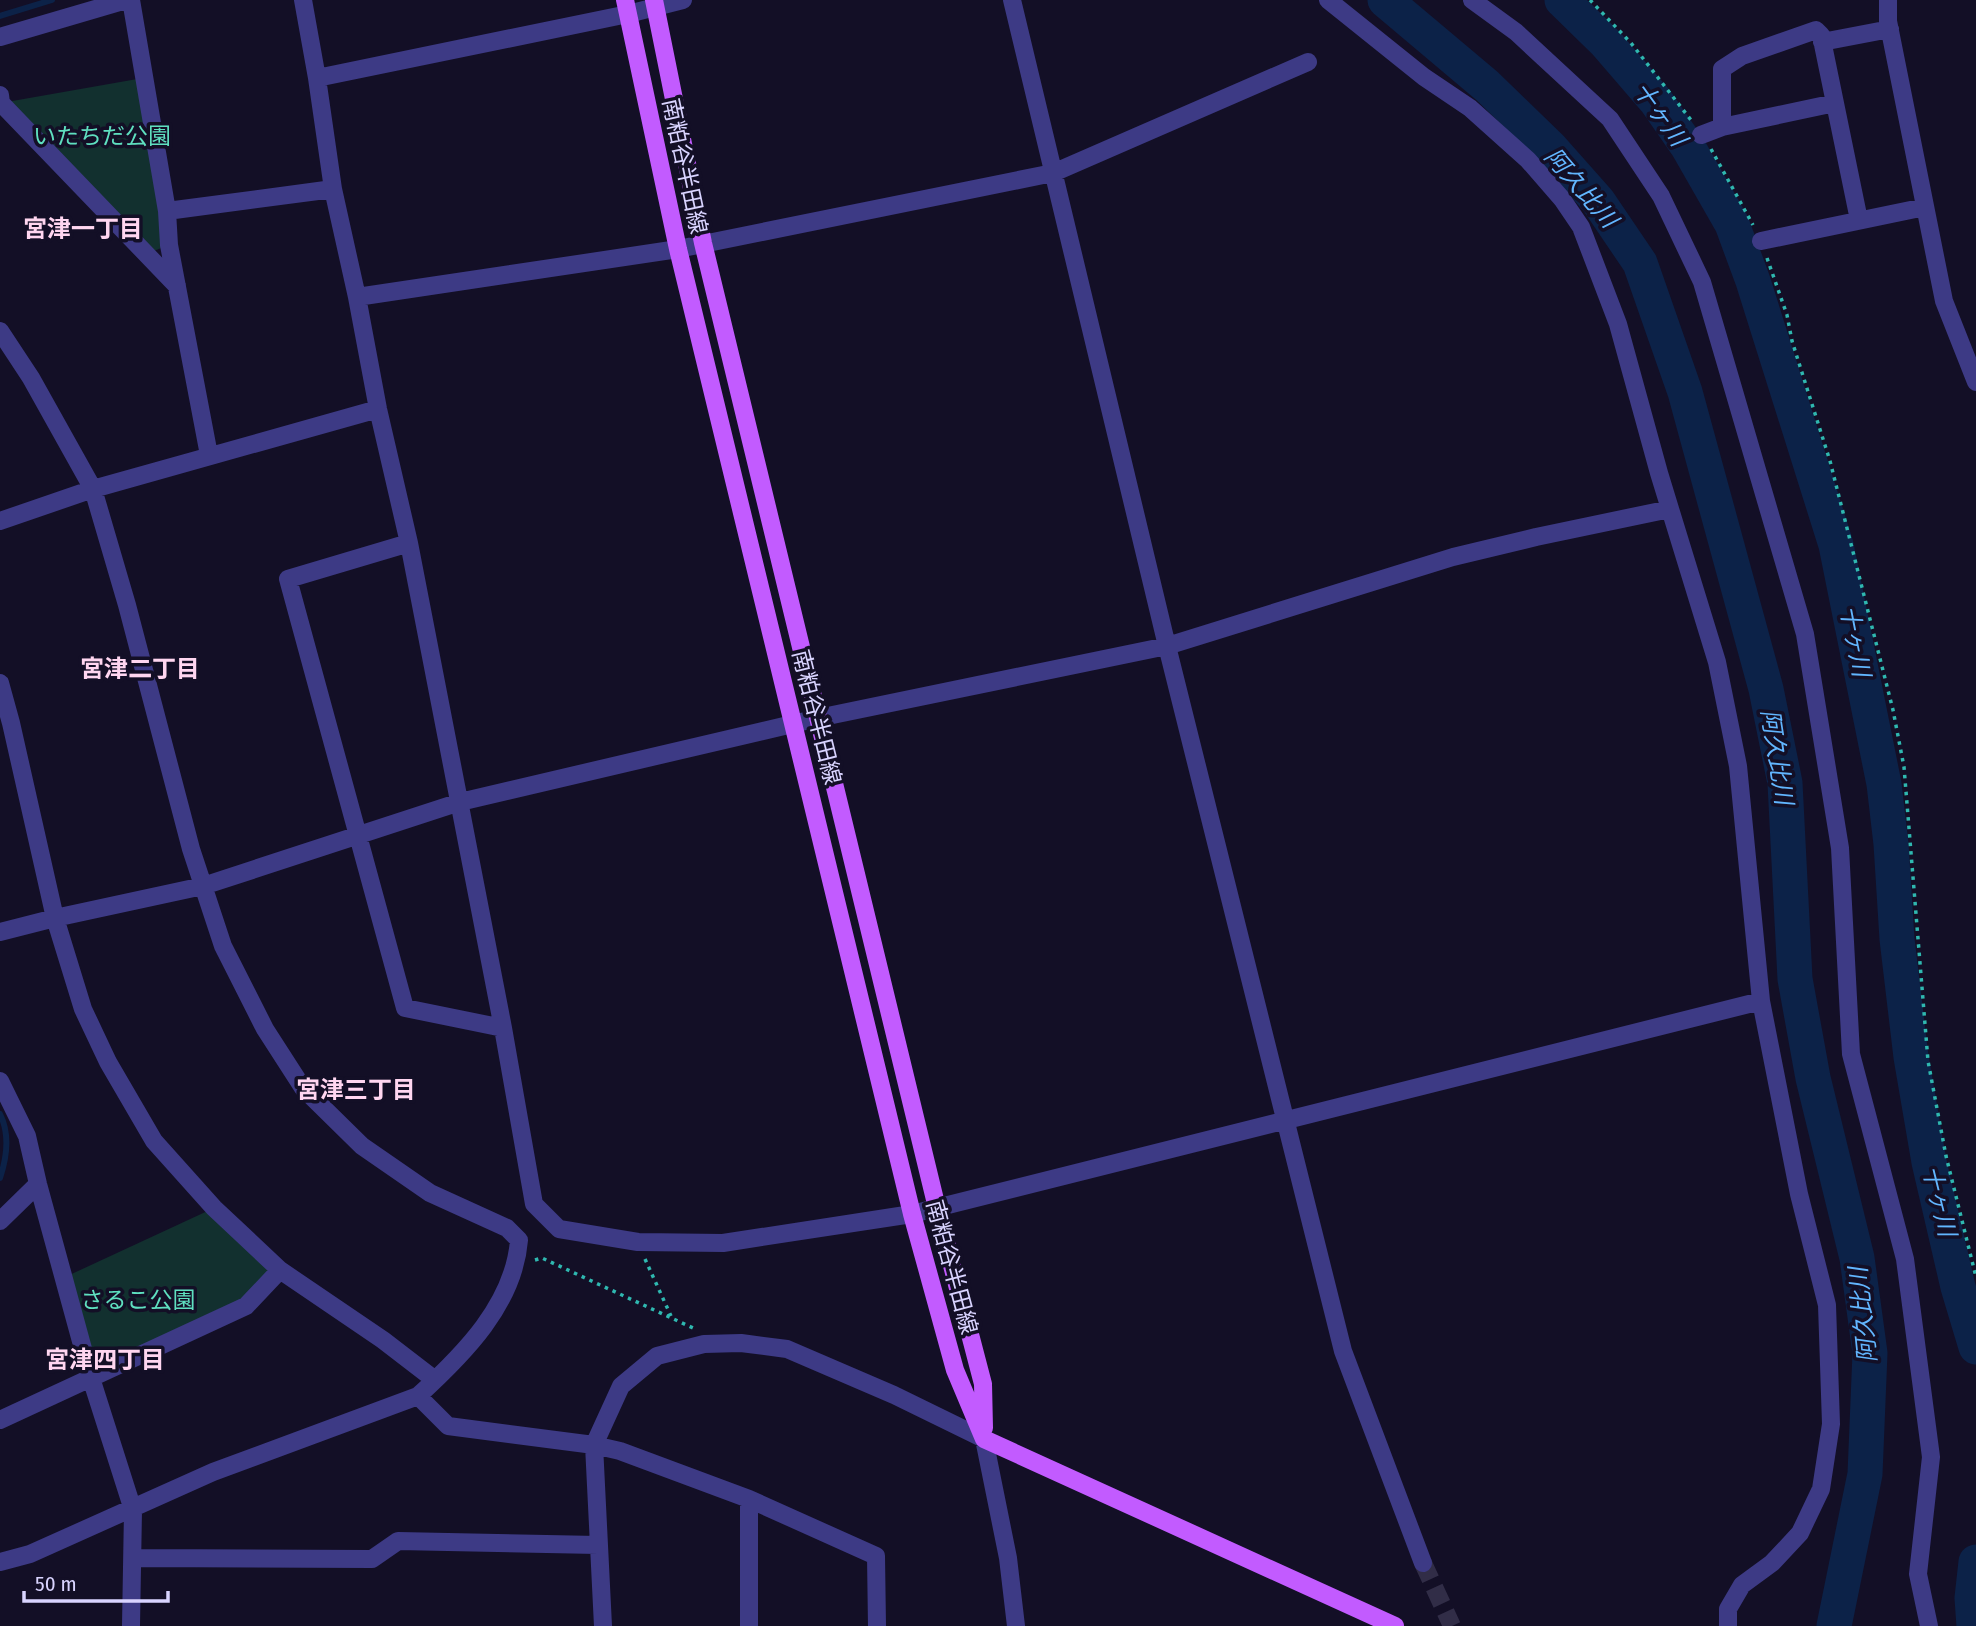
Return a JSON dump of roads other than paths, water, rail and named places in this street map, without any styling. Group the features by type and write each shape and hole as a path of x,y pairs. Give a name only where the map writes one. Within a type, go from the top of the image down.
{"main road":[{"name":"南粕谷半田線","path":"655,3 703,243 937,1208 983,1384 984,1439"},
{"name":"南粕谷半田線","path":"627,7 678,249 912,1214 955,1370 984,1439"},
{"path":"984,1439 1395,1626"}],"street":[{"path":"0,37 128,0 167,211 169,245 209,455"},
{"path":"303,0 333,189 357,297 377,409 409,543 503,1028 534,1204 559,1229 638,1242 723,1243 912,1214 1761,1001"},
{"path":"317,78 627,7 683,0"},
{"path":"1012,0 1167,646 1343,1351 1423,1563"},
{"path":"1328,0 1424,76 1470,108 1528,160 1562,199 1581,227 1618,324 1717,662 1738,766 1761,1001 1800,1194 1827,1305 1831,1424 1821,1489 1800,1533 1772,1563 1742,1585 1728,1609 1728,1626"},
{"path":"1472,0 1516,32 1610,119 1661,197 1702,282 1805,634 1840,848 1851,1054 1905,1259 1931,1457 1918,1574 1929,1626"},
{"path":"1888,0 1890,29 1944,301 1976,382"},
{"path":"1822,42 1890,29"},
{"path":"1722,127 1722,69 1742,56 1816,30 1821,34 1859,220"},
{"path":"357,297 678,249 1053,173 1308,62"},
{"path":"0,95 1,103 177,286"},
{"path":"1701,135 1722,127 1835,103"},
{"path":"167,211 333,189"},
{"path":"1761,240 1925,207"},
{"path":"0,331 38,390 93,489 191,849 223,946 265,1030 303,1088 362,1146 430,1193 507,1228 519,1240 517,1263 496,1309 452,1364 418,1396 213,1472 30,1554 0,1562"},
{"path":"0,521 93,489 377,409"},
{"path":"0,932 203,886 460,802 818,718 1167,646 1453,557 1670,509"},
{"path":"409,543 288,579 405,1008 503,1028"},
{"path":"0,683 6,725 55,918 83,1009 108,1062 154,1141 214,1208 280,1270 383,1340 435,1380"},
{"path":"0,1081 27,1136 91,1378 133,1510 131,1626"},
{"path":"0,1221 38,1184"},
{"path":"0,1420 246,1307 280,1270"},
{"path":"603,1626 594,1445 621,1386 657,1356 704,1344 741,1343 787,1349 894,1395 984,1439 1009,1558 1016,1626"},
{"path":"418,1396 448,1426 594,1445 620,1451 749,1499 876,1556 877,1626"},
{"path":"749,1499 749,1626"},
{"path":"132,1559 372,1559 398,1541 598,1545"}],"waterway":[{"path":"0,16 52,0"},
{"name":"阿久比川","path":"1385,0 1487,86 1551,148 1598,201 1640,263 1685,392 1766,689 1785,783 1795,979 1813,1078 1857,1258 1870,1353 1865,1474 1834,1626"},
{"name":"十ヶ川","path":"1562,0 1606,43 1656,101 1688,147 1732,224 1753,281 1836,545 1884,784 1897,939 1911,1057 1929,1162 1958,1287 1976,1347"},
{"path":"0,1114 5,1129 6,1146 0,1178"},
{"name":"十ヶ川","path":"1974,1626 1972,1598 1976,1562"}],"tunnel":[{"path":"1423,1563 1452,1626"}],"district":[{"name":"宮津一丁目","path":"83,229"},
{"name":"宮津二丁目","path":"140,669"},
{"name":"宮津三丁目","path":"356,1090"},
{"name":"宮津四丁目","path":"105,1360"}],"park label":[{"name":"いたちだ公園","path":"102,136"},
{"name":"さるこ公園","path":"138,1300"}]}
